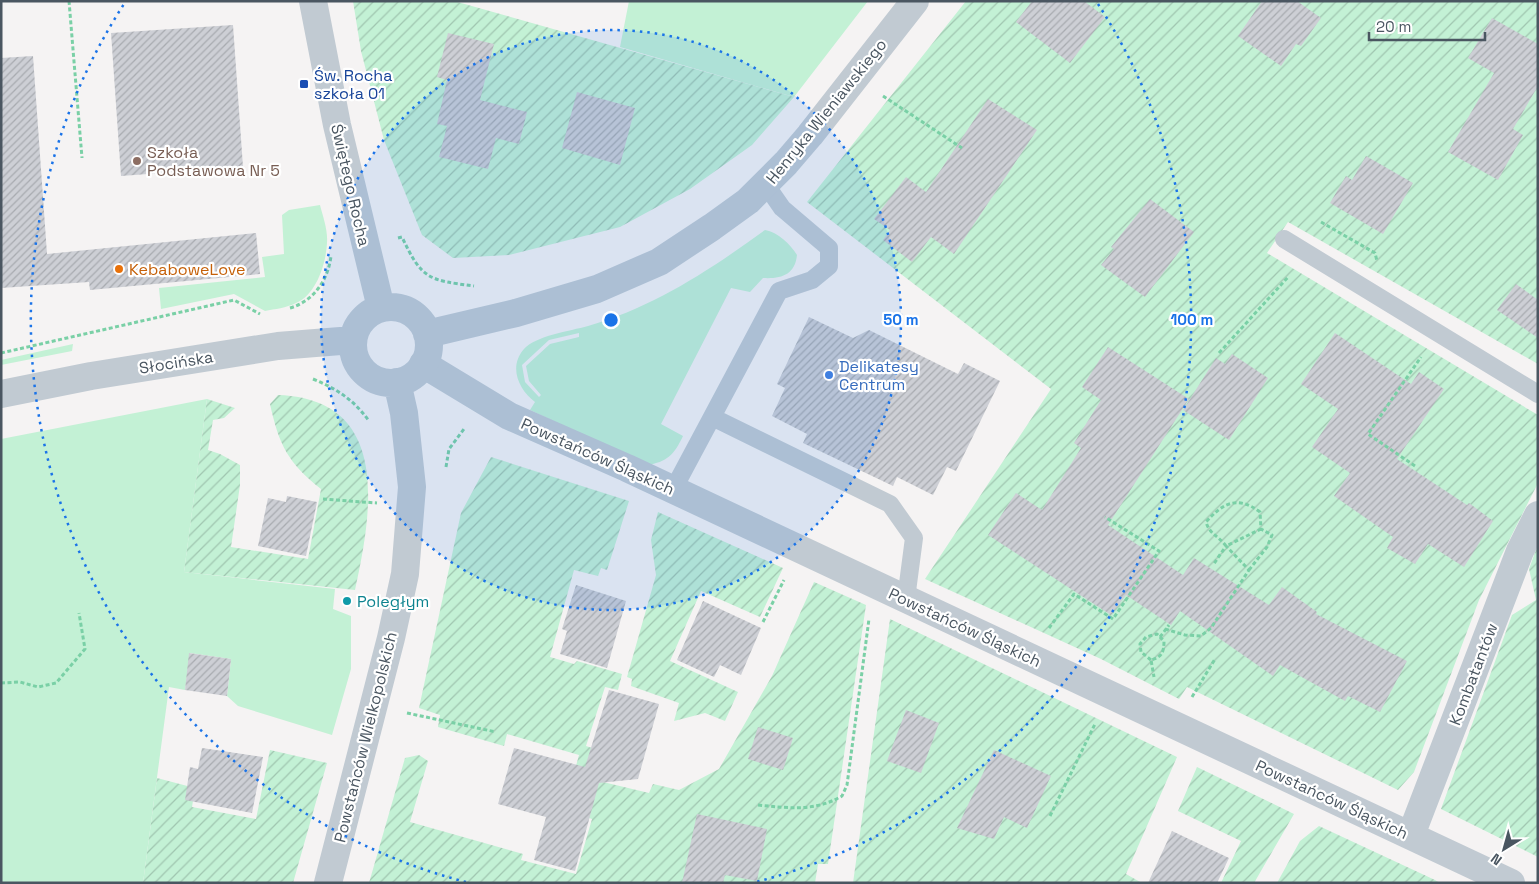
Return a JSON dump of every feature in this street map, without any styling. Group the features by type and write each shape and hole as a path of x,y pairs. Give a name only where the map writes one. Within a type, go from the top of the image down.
{"street":[{"name":"Świętego Rocha","path":"313,1 337,125 381,308"},
{"name":"Henryka Wieniawskiego","path":"426,334 516,313 588,292 659,262 712,227 766,185 810,135 915,1"},
{"path":"391,307 409,312 423,325 426,334 428,354 423,364 412,377 397,382 385,382 364,372 357,363 353,340 362,320 381,308 391,307"},
{"name":"Słocińska","path":"1,394 91,376 269,348 323,341 353,340"},
{"name":"Powstańców Śląskich","path":"423,364 508,416 673,490 1511,883"},
{"name":"Powstańców Wielkopolskich","path":"328,883 405,574 412,487 404,413 397,382"},
{"name":"Kombatantów","path":"1411,835 1518,559 1538,515"}],"lane":[{"path":"673,490 779,291 812,280 829,266 829,248 782,208 766,185"},
{"path":"1284,239 1538,394"},
{"path":"712,417 890,504 914,538 906,600"}],"path":[{"path":"69,1 82,158"},
{"path":"878,93 962,148"},
{"path":"402,238 415,265 437,281 484,287"},
{"path":"285,310 302,305 320,288 330,266 332,252"},
{"path":"1219,353 1308,254"},
{"path":"1,352 234,300 261,314 268,314"},
{"path":"1415,466 1368,434 1424,352"},
{"path":"307,377 337,389 357,404 372,425"},
{"path":"445,475 449,449 463,430 470,427"},
{"path":"323,499 369,503"},
{"path":"1249,570 1222,540 1213,536 1206,522 1224,504 1230,502 1255,508 1260,512 1261,529"},
{"path":"1028,657 1074,594 1113,619 1159,552 1105,517"},
{"path":"1165,629 1185,635 1201,636 1211,628 1249,570 1267,547 1272,535 1261,529 1252,532 1236,543 1226,546 1213,565"},
{"path":"763,622 798,549"},
{"path":"758,805 797,809 814,808 842,796 847,785 874,584"},
{"path":"1,683 20,682 38,687 56,683 72,668 85,649 80,613"},
{"path":"1160,637 1168,625"},
{"path":"1145,711 1154,678 1151,660 1141,652 1140,644 1146,637 1157,634 1164,641 1164,651 1158,658 1151,660"},
{"path":"1175,725 1216,659"},
{"path":"1050,816 1109,694"},
{"path":"399,711 496,732"}],"green space":[{"path":"353,1 454,1 794,97 752,145 690,189 620,227 509,255 453,258 422,235 384,140 361,51"},
{"path":"629,1 868,1 794,97 620,47"},
{"path":"966,1 1538,1 1538,364 1288,222 1267,253 1538,415 1538,483 1479,600 1414,772 1398,790 1187,687 1179,699 1101,659 925,579 1051,389 807,202"},
{"path":"320,205 327,233 325,260 319,278 303,299 288,306 265,311 234,294 161,309 159,288 265,277 262,257 284,254 282,215 289,210"},
{"path":"765,230 770,231 783,239 791,247 797,255 796,262 786,274 776,278 763,278 750,292 731,288 661,424 683,436 669,457 660,462 647,465 530,410 535,402 520,385 516,371 519,356 529,344 544,337 588,326 636,309 681,286","holes":["579,333 579,337 550,344 526,366 529,381 541,395 539,397 525,382 522,365 549,340"]},
{"path":"73,344 72,351 1,365 1,360"},
{"path":"278,395 315,401 341,416 357,438 366,465 368,495 366,527 355,590 184,572 207,399 235,408 224,418 213,420 208,450 240,465 240,485 231,547 308,559 321,489 300,471 281,442 270,404"},
{"path":"207,399 184,572 335,589 333,609 351,616 351,669 332,735 238,706 227,696 231,659 190,653 185,690 169,687 143,883 1,883 1,439"},
{"path":"491,457 629,501 607,570 601,568 598,576 574,570 550,657 574,664 577,661 622,674 618,690 605,687 586,746 611,754 603,782 649,793 653,784 679,790 719,769 772,676 814,582 866,605 828,864 818,864 815,883 369,883 405,758 419,755 428,761 410,822 523,854 521,860 576,874 592,819 564,810 579,755 507,734 504,746 438,727 440,715 419,708 461,513"},
{"path":"658,512 783,568 760,617 701,591 670,661 738,692 725,721 705,713 674,721 679,703 631,686 632,679 627,677 656,575 651,540"},
{"path":"1538,544 1538,857 1441,809 1512,615 1536,600 1529,569"},
{"path":"890,619 1177,757 1126,874 1142,883 853,883"},
{"path":"270,750 327,763 293,883 143,883 157,778 195,788 192,807 256,819"},
{"path":"1197,767 1294,814 1254,883 1221,883 1241,841 1178,811"},
{"path":"1319,826 1440,883 1277,883 1300,841"}],"building":[{"path":"1032,1 1084,1 1105,17 1070,63 1016,22"},
{"path":"1262,1 1297,1 1321,18 1301,46 1296,44 1281,66 1238,36"},
{"path":"1492,18 1538,44 1538,86 1513,129 1523,135 1498,180 1448,152 1494,73 1468,58"},
{"path":"233,25 243,167 121,176 111,33"},
{"path":"448,33 494,44 480,100 527,112 519,144 496,138 488,169 439,157 447,126 437,124 447,80 437,77"},
{"path":"33,56 47,254 256,233 260,274 90,290 89,282 1,288 1,58"},
{"path":"577,92 635,108 620,165 562,148"},
{"path":"988,99 1037,130 954,254 931,237 912,262 883,240 890,230 874,219 906,177 926,192"},
{"path":"1366,156 1413,183 1383,234 1330,203 1346,176 1352,180"},
{"path":"1150,199 1194,232 1145,297 1101,265 1114,249 1111,247"},
{"path":"1516,284 1538,300 1538,338 1497,310"},
{"path":"809,317 853,338 869,330 958,374 964,363 1000,381 956,471 947,467 933,495 897,477 893,486 803,443 807,434 772,416 785,388 777,384"},
{"path":"1335,333 1411,384 1419,372 1444,389 1397,459 1467,505 1469,503 1493,521 1464,567 1428,544 1415,564 1387,548 1393,537 1334,496 1350,473 1312,447 1338,409 1301,384"},
{"path":"1108,347 1189,399 1108,525 1183,575 1194,558 1269,605 1282,587 1317,612 1316,614 1407,661 1380,712 1348,696 1345,701 1280,665 1273,676 1180,611 1171,625 1126,595 1111,615 988,535 1016,493 1042,510 1081,448 1074,443 1101,400 1082,387"},
{"path":"1232,354 1268,378 1229,440 1183,410 1216,358 1225,364"},
{"path":"287,496 317,502 306,556 258,546 268,498 286,502"},
{"path":"576,585 626,601 607,668 560,654 567,631 562,629"},
{"path":"703,601 761,628 741,675 720,665 714,677 677,660"},
{"path":"189,653 231,659 227,696 185,690"},
{"path":"609,690 659,704 638,779 599,783 575,871 534,860 546,817 498,804 514,748 585,767"},
{"path":"906,710 939,723 921,773 887,761"},
{"path":"758,727 793,738 783,770 748,759"},
{"path":"202,748 263,757 252,813 185,800 190,767 198,769"},
{"path":"994,750 1051,776 1027,828 1004,817 994,839 957,828"},
{"path":"697,814 767,829 757,881 725,875 723,883 682,883"},
{"path":"1172,831 1229,858 1217,883 1148,883"}],"place":[{"name":"Św. Rocha szkoła 01","path":"304,84"},
{"name":"Szkoła Podstawowa Nr 5","path":"137,161"},
{"name":"KebaboweLove","path":"119,269"},
{"name":"Delikatesy Centrum","path":"829,375"},
{"name":"Poległym","path":"347,601"}]}
